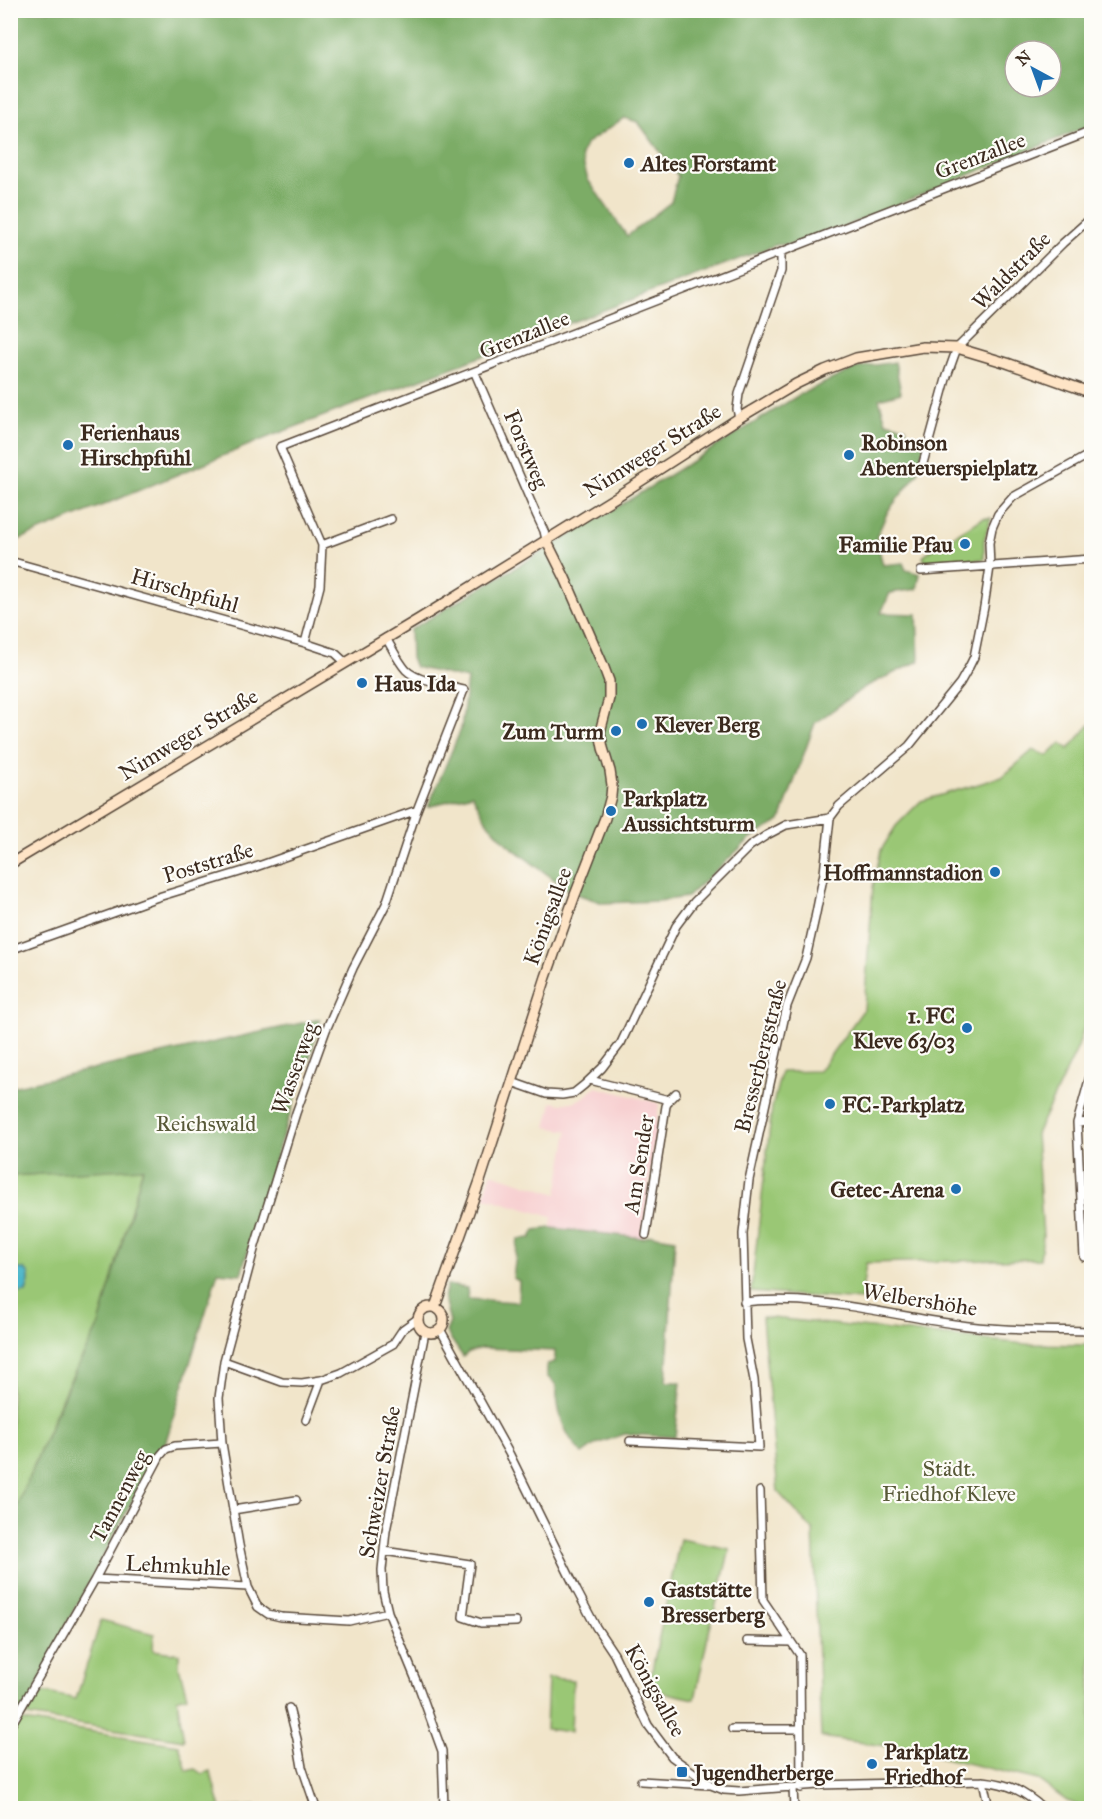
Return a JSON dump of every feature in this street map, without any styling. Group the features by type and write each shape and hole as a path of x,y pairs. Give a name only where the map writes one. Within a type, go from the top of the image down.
{"main road":[{"name":"Nimweger Straße","path":"10,864 346,663 739,418 796,384 825,370 856,358 923,347 957,348 1092,393"},
{"name":"Königsallee","path":"440,1329 444,1319 435,1307 482,1178 560,936 608,809 612,785 600,732 609,698 609,681 546,540"},
{"path":"435,1307 426,1307 417,1319 425,1332 435,1332 440,1329"}],"street":[{"name":"Grenzallee","path":"322,545 280,447 1092,131"},
{"name":"Waldstraße","path":"957,348 1092,217"},
{"path":"739,418 739,394 781,271 781,252"},
{"path":"922,467 946,379 957,348"},
{"name":"Forstweg","path":"475,373 546,540"},
{"path":"512,1082 546,1094 562,1095 574,1093 590,1080 621,1043 676,926 694,902 750,846 786,825 830,818 839,806 909,746 960,683 974,657 990,567 989,543 992,528 1002,508 1013,497 1092,453"},
{"path":"305,643 320,586 322,545 392,519"},
{"path":"921,571 1092,559"},
{"name":"Hirschpfuhl","path":"10,561 335,652 346,663"},
{"name":"Wasserweg","path":"248,1587 222,1443 219,1398 224,1361 255,1246 296,1113 326,1030 386,904 417,810 464,690 411,674 405,669 386,638"},
{"name":"Poststraße","path":"10,950 155,898 250,869 417,810"},
{"name":"Bresserbergstraße","path":"630,1441 759,1447 754,1380 746,1339 742,1234 749,1180 787,1006 806,958 815,918 824,873 830,818"},
{"path":"10,1017 10,1025"},
{"path":"1088,1257 1077,1123 1092,1069"},
{"name":"Am Sender","path":"590,1080 669,1100"},
{"name":"Am Sender","path":"646,1234 666,1106 676,1093"},
{"path":"1077,1123 1092,1122"},
{"path":"1082,1190 1092,1190"},
{"name":"Welbershöhe","path":"744,1302 817,1301 956,1324 1026,1330 1092,1331"},
{"path":"224,1361 282,1382 302,1383 321,1380 341,1373 393,1344 403,1329 417,1319"},
{"name":"Königsallee","path":"440,1329 510,1455 577,1591 596,1627 614,1654 648,1725 672,1757 711,1785 724,1790 983,1781 1020,1790 1043,1809"},
{"name":"Schweizer Straße","path":"425,1332 386,1531 382,1570 387,1612 420,1690 442,1751 444,1809"},
{"path":"306,1420 321,1380"},
{"name":"Tannenweg","path":"95,1579 160,1456 166,1449 175,1446 222,1443"},
{"path":"760,1491 763,1600 800,1655 800,1729 794,1809"},
{"path":"233,1510 296,1500"},
{"path":"384,1551 470,1564 463,1617 481,1623 516,1622"},
{"path":"10,1727 95,1579"},
{"name":"Lehmkuhle","path":"95,1579 248,1587 258,1607 268,1614 281,1617 349,1621 387,1612"},
{"path":"747,1641 791,1642"},
{"path":"289,1708 302,1767 316,1809"},
{"path":"732,1728 800,1729"},
{"path":"641,1780 711,1785"},
{"path":"983,1781 989,1809"}],"shaded area":[{"path":"596,1087 659,1104 643,1238 551,1228 552,1217 484,1197 491,1173 557,1194 568,1131 546,1127 552,1102 561,1104 576,1101"}],"green space":[{"path":"11,11 1091,11 1091,125 804,243 776,245 271,436 11,543","holes":["624,118 638,122 678,176 671,202 627,236 588,180 581,155 587,143"]},
{"path":"895,362 901,393 879,399 886,422 906,427 908,441 924,443 918,473 888,511 876,538 883,565 903,563 906,570 920,574 917,589 890,593 881,613 917,614 919,661 865,687 815,723 780,821 751,838 687,897 659,901 603,903 571,892 508,845 487,822 472,794 428,807 461,729 467,679 415,667 411,658 410,630 621,505 799,395 856,368"},
{"path":"983,518 991,518 984,540 984,559 926,563 923,557 926,553"},
{"name":"1. FC Kleve 63/03","path":"1091,723 1091,1003 1078,1047 1036,1134 1043,1236 1040,1259 866,1263 861,1300 751,1292 772,1108 781,1072 819,1071 864,1009 873,887 881,850 896,826 921,801 1002,777 1033,750 1048,756 1061,743 1069,749"},
{"name":"Reichswald","path":"320,1019 241,1274 218,1272 166,1441 58,1640 35,1690 43,1692 25,1716 15,1714 11,1721 11,1520 68,1386 99,1325 143,1168 11,1176 11,1087"},
{"path":"143,1167 99,1325 67,1386 11,1520 11,1284 26,1292 29,1274 11,1269 11,1176"},
{"path":"551,1228 643,1238 651,1235 675,1239 666,1382 681,1382 675,1437 625,1434 596,1444 582,1454 562,1422 556,1385 547,1376 547,1364 555,1362 555,1351 482,1348 469,1352 463,1357 446,1332 450,1322 444,1298 447,1285 467,1288 468,1299 518,1302 519,1281 513,1278 518,1239 531,1238 535,1230"},
{"name":"Städt. Friedhof Kleve","path":"762,1317 1026,1344 1091,1345 1091,1804 1085,1807 1067,1801 1038,1780 907,1749 821,1737 813,1530 778,1492"},
{"path":"680,1539 730,1549 695,1699 648,1689"},
{"path":"101,1620 154,1634 153,1650 179,1654 179,1667 187,1696 177,1699 184,1740 26,1716 43,1692 76,1699"},
{"path":"548,1678 573,1680 571,1732 546,1729"},
{"path":"17,1720 179,1745 187,1771 195,1769 202,1774 210,1771 221,1808 11,1808 11,1732"},
{"path":"256,1806 257,1808 221,1808"}],"water":[{"path":"11,1269 24,1269 29,1274 26,1292 18,1293 11,1284"}],"place":[{"name":"Altes Forstamt","path":"629,163"},
{"name":"Ferienhaus Hirschpfuhl","path":"68,445"},
{"name":"Robinson Abenteuerspielplatz","path":"849,455"},
{"name":"Familie Pfau","path":"965,544"},
{"name":"Haus Ida","path":"362,683"},
{"name":"Klever Berg","path":"642,724"},
{"name":"Zum Turm","path":"616,731"},
{"name":"Parkplatz Aussichtsturm","path":"611,811"},
{"name":"Hoffmannstadion","path":"995,872"},
{"name":"1. FC Kleve 63/03","path":"967,1028"},
{"name":"FC-Parkplatz","path":"830,1104"},
{"name":"Getec-Arena","path":"956,1189"},
{"name":"Gaststätte Bresserberg","path":"649,1602"},
{"name":"Parkplatz Friedhof","path":"872,1764"},
{"name":"Jugendherberge","path":"682,1772"}]}
